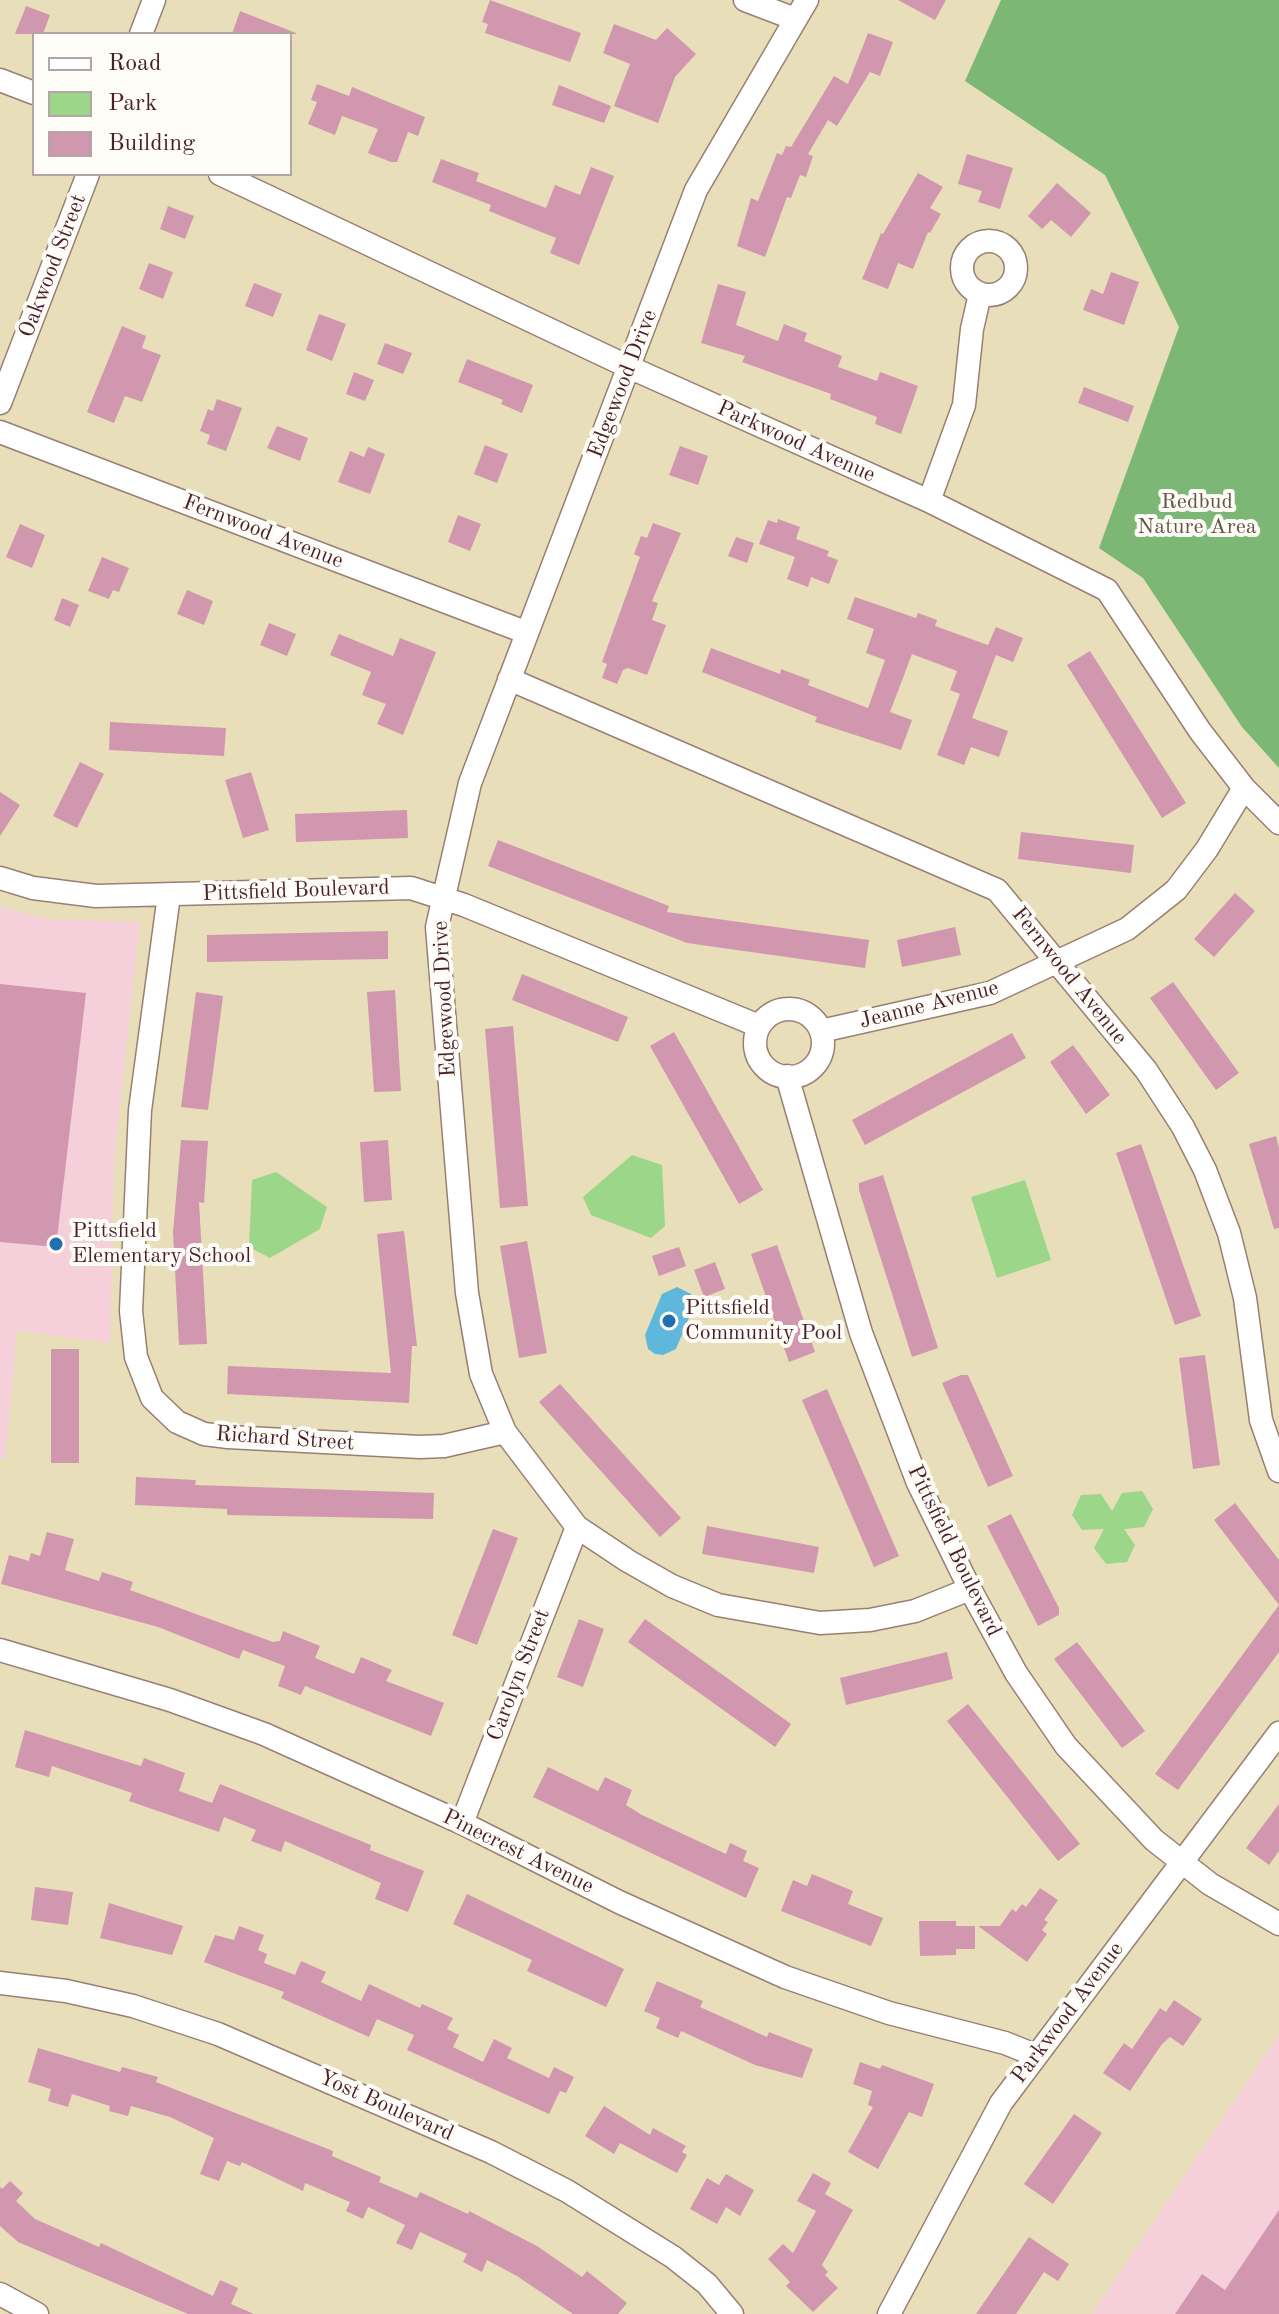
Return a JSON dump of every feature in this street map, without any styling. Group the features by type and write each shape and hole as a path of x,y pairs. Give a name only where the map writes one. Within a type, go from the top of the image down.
{"street":[{"path":"142,32 154,0"},
{"path":"745,0 795,19"},
{"name":"Edgewood Drive","path":"807,0 696,190 631,368 525,632 470,783 437,927 467,1293 481,1374 505,1432 577,1527 672,1586 718,1605 820,1623 870,1620 915,1611 970,1589"},
{"path":"0,80 32,92"},
{"name":"Oakwood Street","path":"0,403 87,176"},
{"name":"Parkwood Avenue","path":"224,176 631,368 929,501 1107,590 1200,731 1244,788 1279,823"},
{"path":"929,501 964,405 980,294"},
{"name":"Fernwood Avenue","path":"0,432 525,632"},
{"name":"Fernwood Avenue","path":"509,679 997,890 1146,1070 1183,1127 1205,1170 1229,1233 1245,1298 1261,1420 1279,1471"},
{"name":"Jeanne Avenue","path":"821,1031 990,993 1060,963 1127,929 1176,890 1207,849 1244,788"},
{"name":"Pittsfield Boulevard","path":"0,878 67,894 169,895 349,887 411,888 443,897 759,1026"},
{"name":"Richard Street","path":"169,895 140,1110 131,1311 136,1357 152,1398 177,1422 204,1434 228,1437 420,1447 444,1446 505,1432"},
{"path":"790,1009 809,1016 821,1031 823,1042 818,1060 802,1074 787,1076 774,1073 758,1058 755,1048 759,1026 773,1013 790,1009"},
{"name":"Pittsfield Boulevard","path":"787,1076 861,1333 918,1483 1016,1673 1066,1746 1154,1840 1210,1884 1279,1924"},
{"name":"Carolyn Street","path":"462,1823 577,1527"},
{"name":"Pinecrest Avenue","path":"0,1650 170,1700 264,1734 462,1823 670,1927 785,1977 889,2013 993,2039 1035,2055"},
{"name":"Parkwood Avenue","path":"889,2314 964,2167 1035,2055 1279,1733"},
{"name":"Yost Boulevard","path":"0,1983 66,1991 133,2006 218,2034 491,2152 567,2191 673,2257 707,2284 732,2314"},
{"path":"0,2294 37,2314"}],"shaded area":[{"name":"Pittsfield Elementary School","path":"0,907 47,919 140,922 114,1158 110,1343 17,1330 5,1460 0,1458"},
{"path":"1279,2034 1279,2314 1092,2314"}],"green space":[{"name":"Redbud Nature Area","path":"1001,0 1279,0 1279,768 1242,727 1143,578 1099,548 1179,327 1105,175 965,81"},
{"path":"632,1155 662,1165 665,1226 651,1238 591,1215 583,1197"},
{"path":"276,1172 327,1207 320,1229 270,1258 249,1247 252,1180"},
{"path":"1025,1180 1051,1260 997,1278 971,1197"},
{"path":"1142,1491 1153,1509 1144,1527 1124,1529 1135,1545 1127,1562 1106,1564 1094,1548 1104,1529 1082,1530 1072,1515 1081,1495 1101,1494 1112,1511 1122,1493"}],"water":[{"name":"Pittsfield Community Pool","path":"677,1287 691,1294 693,1308 676,1349 663,1355 655,1354 648,1349 645,1335 662,1294"}],"building":[{"path":"490,0 581,33 570,62 485,33 488,24 482,22"},
{"path":"898,0 946,0 935,20"},
{"path":"26,6 50,15 44,32 15,34"},
{"path":"240,11 296,33 296,34 292,32 233,32"},
{"path":"614,24 656,40 667,28 696,54 675,77 658,123 614,106 630,64 603,53"},
{"path":"868,33 893,42 880,76 870,72 837,126 828,120 808,154 813,156 806,177 800,175 791,198 787,197 765,257 737,246 751,198 758,201 777,153 782,155 786,146 791,147 834,76 848,84"},
{"path":"317,84 349,96 352,87 425,117 418,136 408,132 397,162 391,162 368,153 378,129 342,116 335,135 308,124 317,102 311,100"},
{"path":"559,85 611,106 604,123 552,105"},
{"path":"967,154 1013,168 1000,209 978,202 982,191 958,184"},
{"path":"441,159 479,173 476,181 546,208 555,185 580,195 591,167 614,176 579,265 550,253 556,238 489,211 491,205 432,182"},
{"path":"918,173 943,187 930,208 941,214 928,232 913,269 898,263 888,289 862,279 881,233"},
{"path":"1057,183 1091,213 1071,237 1051,220 1042,229 1028,216"},
{"path":"168,206 194,216 185,239 160,229"},
{"path":"149,263 173,272 163,299 139,289"},
{"path":"1111,272 1139,282 1124,325 1083,310 1091,289 1103,294"},
{"path":"254,283 282,294 273,317 245,306"},
{"path":"718,284 746,292 736,325 778,341 784,324 807,333 804,341 842,356 838,367 877,381 880,372 918,386 901,434 875,424 877,417 830,399 831,394 742,362 745,356 701,343"},
{"path":"319,314 346,324 332,361 306,350"},
{"path":"122,326 146,336 142,348 161,355 142,402 125,396 114,423 87,412"},
{"path":"385,343 412,353 403,374 377,364"},
{"path":"467,359 533,385 522,413 501,404 503,400 458,382"},
{"path":"354,372 374,380 365,401 346,394"},
{"path":"1084,387 1134,406 1128,422 1078,403"},
{"path":"217,399 242,408 226,451 207,444 210,435 200,431 208,409 213,411"},
{"path":"277,426 308,438 300,461 267,448"},
{"path":"485,445 508,454 497,483 474,474"},
{"path":"680,446 708,456 698,485 669,475"},
{"path":"368,447 385,454 370,494 338,482 350,451 364,457"},
{"path":"458,515 481,524 470,551 448,542"},
{"path":"778,519 800,527 796,539 829,551 827,556 838,560 829,584 811,577 808,587 787,579 795,557 759,544 768,520 777,523"},
{"path":"653,523 681,533 652,601 658,603 652,620 666,625 647,675 628,668 623,670 617,684 602,678 607,664 602,662 640,557 634,554 641,536 647,538"},
{"path":"20,524 45,535 32,568 6,557"},
{"path":"736,537 754,543 747,563 728,556"},
{"path":"102,557 129,568 119,592 113,590 109,599 88,591"},
{"path":"187,590 213,601 204,625 177,614"},
{"path":"855,597 916,618 918,613 937,620 935,626 988,645 996,627 1023,638 1013,662 996,655 972,718 1008,731 999,757 971,747 964,765 937,755 960,694 950,690 957,671 912,654 890,712 912,720 901,750 815,722 817,717 702,672 711,648 780,674 781,669 810,680 808,685 868,708 885,660 866,653 874,629 847,619"},
{"path":"62,598 79,605 70,627 54,620"},
{"path":"269,623 296,634 287,656 260,645"},
{"path":"339,634 393,656 400,638 436,652 403,735 377,724 386,704 362,695 371,672 330,655"},
{"path":"1090,651 1186,803 1162,818 1067,665"},
{"path":"110,722 226,728 224,756 109,750"},
{"path":"80,762 104,774 77,828 53,816"},
{"path":"251,772 269,830 243,838 225,780"},
{"path":"0,792 20,805 0,836"},
{"path":"407,810 408,838 296,842 295,814"},
{"path":"1021,832 1134,845 1131,873 1018,859"},
{"path":"498,840 669,906 667,912 869,940 865,968 687,943 488,866"},
{"path":"1235,893 1255,911 1214,957 1194,939"},
{"path":"955,927 961,955 902,967 897,940"},
{"path":"388,931 388,959 207,962 207,935"},
{"path":"522,974 628,1017 618,1042 512,1000"},
{"path":"1173,982 1239,1073 1216,1090 1150,998"},
{"path":"0,984 86,993 56,1247 0,1242"},
{"path":"395,990 401,1091 374,1092 367,992"},
{"path":"196,992 223,996 208,1110 181,1107"},
{"path":"513,1026 528,1206 500,1208 485,1029"},
{"path":"674,1032 763,1190 739,1204 650,1046"},
{"path":"1012,1033 1026,1058 865,1145 852,1120"},
{"path":"1073,1045 1110,1095 1086,1114 1050,1062"},
{"path":"1276,1136 1279,1148 1279,1228 1274,1229 1249,1144"},
{"path":"181,1140 208,1141 204,1203 199,1202 207,1344 179,1345 173,1232"},
{"path":"388,1140 392,1200 364,1202 360,1142"},
{"path":"1141,1144 1201,1316 1175,1325 1116,1153"},
{"path":"883,1175 938,1348 912,1357 859,1190 859,1183"},
{"path":"404,1231 417,1346 412,1346 409,1403 227,1394 228,1366 391,1373 377,1234"},
{"path":"527,1241 547,1353 519,1358 500,1246"},
{"path":"777,1245 815,1352 789,1362 751,1254"},
{"path":"679,1247 686,1266 659,1276 652,1256"},
{"path":"715,1262 725,1289 704,1297 694,1270"},
{"path":"51,1349 79,1349 79,1463 51,1463"},
{"path":"1205,1355 1220,1465 1193,1469 1179,1358"},
{"path":"968,1375 1013,1476 988,1487 942,1383"},
{"path":"560,1384 681,1518 660,1537 539,1402"},
{"path":"827,1389 899,1556 874,1567 802,1400"},
{"path":"136,1477 196,1480 195,1485 434,1493 433,1519 227,1515 227,1509 135,1505"},
{"path":"1235,1503 1279,1560 1279,1605 1214,1520"},
{"path":"1011,1514 1059,1608 1059,1615 1038,1626 987,1526"},
{"path":"707,1526 819,1547 814,1573 702,1554"},
{"path":"493,1529 518,1538 477,1645 452,1635"},
{"path":"47,1532 74,1539 65,1570 99,1581 102,1572 133,1582 130,1590 273,1642 280,1641 283,1631 320,1646 315,1658 354,1674 361,1657 392,1670 386,1681 444,1703 431,1736 305,1686 301,1695 278,1686 285,1666 243,1650 239,1659 158,1627 1,1584 9,1555 29,1561 31,1553 40,1556"},
{"path":"1279,1605 1279,1652 1178,1790 1155,1774"},
{"path":"579,1619 604,1629 583,1687 557,1677"},
{"path":"645,1619 791,1724 775,1747 628,1642"},
{"path":"1077,1642 1145,1731 1122,1748 1054,1659"},
{"path":"947,1652 953,1679 846,1705 840,1678"},
{"path":"968,1704 1080,1844 1058,1861 947,1721"},
{"path":"25,1730 141,1766 144,1758 185,1773 179,1791 212,1803 220,1784 371,1845 370,1850 424,1871 408,1912 375,1899 381,1883 285,1841 281,1852 251,1841 256,1830 224,1817 219,1832 129,1801 132,1793 52,1766 49,1777 15,1767"},
{"path":"548,1767 598,1791 605,1777 632,1790 626,1805 642,1815 726,1854 730,1843 747,1851 743,1861 759,1868 746,1898 533,1797"},
{"path":"1279,1804 1279,1851 1269,1865 1246,1848"},
{"path":"812,1874 853,1891 848,1904 883,1918 871,1946 781,1911 793,1880 807,1886"},
{"path":"35,1887 73,1892 68,1925 31,1920"},
{"path":"1040,1888 1058,1900 1044,1920 1048,1922 1042,1930 1047,1934 1027,1962 978,1926 1000,1926 1012,1909 1016,1912 1022,1904 1026,1907"},
{"path":"467,1894 624,1969 606,2007 527,1971 532,1960 453,1924"},
{"path":"109,1903 183,1926 172,1955 100,1938"},
{"path":"919,1921 956,1921 956,1926 975,1926 975,1949 956,1949 956,1955 920,1956"},
{"path":"239,1926 264,1935 258,1950 267,1954 264,1963 295,1975 301,1961 326,1972 321,1982 361,2001 369,1984 420,2008 422,2004 453,2018 447,2029 459,2035 453,2047 483,2062 494,2039 512,2048 507,2058 549,2078 554,2067 574,2077 566,2093 560,2091 549,2114 407,2050 414,2035 377,2019 369,2037 281,1998 284,1992 204,1962 215,1935 234,1940"},
{"path":"657,1981 703,2001 700,2007 767,2037 769,2032 813,2049 802,2078 755,2065 681,2031 678,2038 656,2028 660,2018 644,2011"},
{"path":"1174,2000 1202,2019 1183,2046 1170,2037 1130,2091 1103,2073 1124,2043 1132,2049 1160,2008 1166,2012"},
{"path":"38,2048 120,2072 122,2067 158,2077 156,2082 333,2151 332,2156 381,2177 379,2182 417,2198 420,2192 468,2214 469,2211 537,2246 582,2277 587,2271 627,2303 618,2314 573,2314 517,2276 487,2260 482,2272 463,2262 467,2254 420,2232 412,2250 396,2243 405,2225 368,2207 363,2219 346,2211 350,2202 305,2183 303,2191 242,2162 240,2166 227,2161 219,2181 200,2174 214,2138 170,2117 131,2106 128,2116 109,2111 110,2106 72,2094 68,2107 48,2101 51,2089 28,2082"},
{"path":"860,2062 880,2069 882,2065 934,2084 922,2117 909,2112 878,2169 848,2152 873,2107 868,2105 872,2091 853,2084"},
{"path":"604,2106 650,2135 653,2128 686,2146 682,2152 687,2155 677,2173 620,2143 614,2154 585,2136"},
{"path":"1074,2114 1102,2133 1053,2204 1024,2184"},
{"path":"813,2173 831,2183 825,2194 853,2210 822,2265 828,2272 825,2275 838,2288 813,2312 786,2286 790,2282 768,2259 783,2244 793,2253 816,2211 797,2201"},
{"path":"726,2174 754,2190 740,2216 726,2207 717,2224 690,2209 707,2178 719,2185"},
{"path":"10,2181 23,2193 16,2201 35,2219 99,2247 101,2243 213,2296 220,2280 238,2288 231,2304 254,2314 188,2314 18,2242 0,2226 0,2187 2,2189"},
{"path":"1279,2210 1279,2314 1175,2314 1202,2274 1225,2290"},
{"path":"1029,2237 1069,2264 1058,2281 1044,2272 1016,2314 976,2314"}],"place":[{"name":"Pittsfield Elementary School","path":"56,1244"},
{"name":"Pittsfield Community Pool","path":"669,1321"}]}
